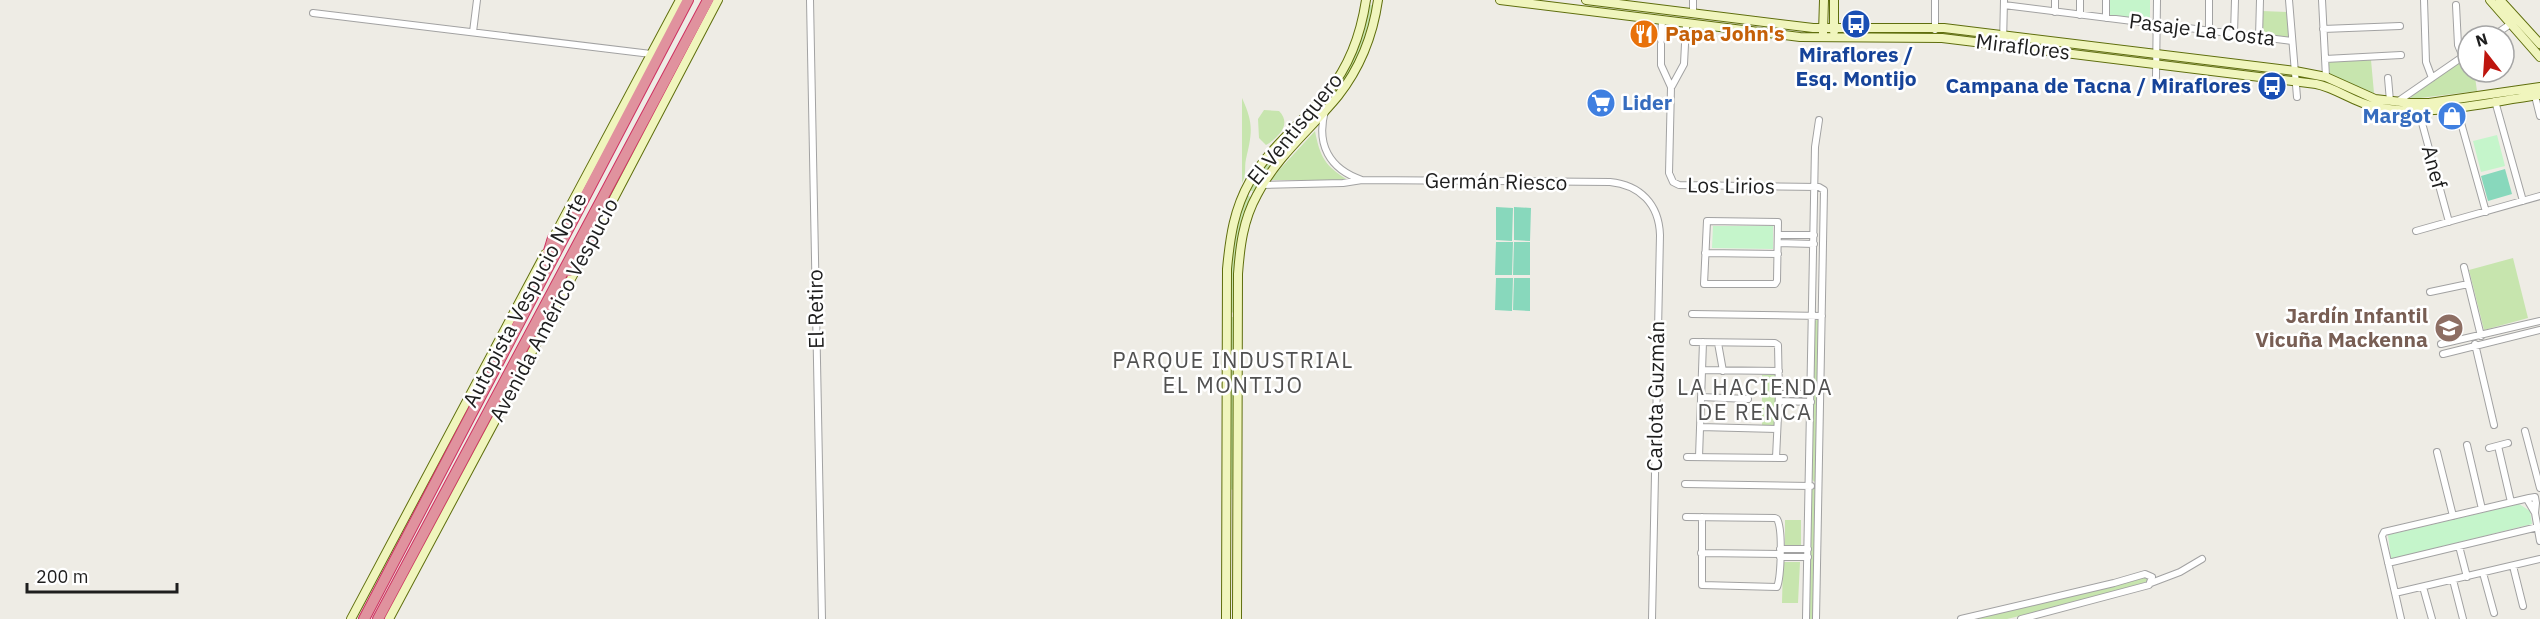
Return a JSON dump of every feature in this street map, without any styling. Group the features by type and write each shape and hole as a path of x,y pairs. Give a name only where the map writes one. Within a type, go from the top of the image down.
{"highway":[{"name":"Autopista Vespucio Norte","path":"364,619 688,0"},
{"name":"Autopista Vespucio Norte","path":"378,619 708,0"},
{"path":"544,305 595,235"},
{"path":"533,299 553,238"},
{"path":"358,619 374,601"}],"street":[{"path":"473,32 477,0"},
{"name":"Avenida Américo Vespucio","path":"351,619 680,0"},
{"name":"Avenida Américo Vespucio","path":"389,619 718,0"},
{"name":"El Retiro","path":"810,0 822,619"},
{"name":"El Ventisquero","path":"1226,619 1229,244 1240,201 1263,162 1330,90 1345,67 1362,23 1366,0"},
{"name":"El Ventisquero","path":"1237,619 1237,315 1239,249 1244,226 1262,185 1282,156 1326,110 1350,80 1371,34 1376,0"},
{"name":"Miraflores","path":"1500,0 1788,36 1823,33 1935,32 2003,39 2295,76 2326,77 2360,94 2393,102 2456,103 2537,96"},
{"name":"Miraflores","path":"1586,0 1788,26 1823,33"},
{"path":"1693,0 1693,14"},
{"path":"1823,33 1824,0"},
{"path":"1834,0 1834,33"},
{"path":"1935,0 1935,32"},
{"path":"2030,0 2030,9"},
{"path":"2055,0 2055,12"},
{"path":"2080,0 2080,15"},
{"path":"2106,0 2106,18"},
{"path":"2156,77 2157,0"},
{"path":"2209,0 2209,31"},
{"path":"2234,34 2235,0"},
{"path":"2259,37 2260,0"},
{"path":"2289,0 2297,97"},
{"path":"2322,0 2326,77"},
{"path":"2424,0 2426,62 2431,76"},
{"path":"2490,0 2540,44"},
{"path":"2500,0 2540,57"},
{"path":"2003,39 2004,3"},
{"name":"Pasaje La Costa","path":"2004,3 2030,9 2292,41"},
{"path":"2456,5 2457,24"},
{"path":"313,13 651,54"},
{"path":"1662,21 1661,65 1671,87"},
{"path":"2511,24 2515,21"},
{"path":"1671,87 1684,64 1686,23"},
{"path":"1788,26 1788,36"},
{"path":"2323,28 2400,26"},
{"path":"2325,58 2401,55"},
{"path":"2388,78 2393,102 2456,61"},
{"name":"Miraflores","path":"2295,76 2365,105 2419,112 2540,87"},
{"name":"Los Lirios","path":"1671,87 1669,173 1673,182 1679,185 1815,188"},
{"path":"2537,96 2540,116"},
{"path":"2495,101 2523,201"},
{"path":"2456,103 2486,212"},
{"path":"1326,110 1322,132 1328,155 1341,169 1362,180"},
{"name":"Anef","path":"2419,112 2449,222"},
{"path":"1806,619 1815,147 1820,120"},
{"name":"Germán Riesco","path":"1262,185 1343,183 1362,180 1610,182 1629,186"},
{"name":"Carlota Guzmán","path":"1629,186 1649,200 1660,230 1652,619"},
{"path":"1815,188 1822,188 1824,192 1816,619"},
{"path":"2416,231 2540,196"},
{"path":"1707,221 1778,222 1778,243 1775,284 1704,284 1707,221"},
{"path":"1778,235 1814,235"},
{"path":"1778,243 1814,244"},
{"path":"1705,253 1778,254"},
{"path":"2464,267 2477,336 2476,346 2494,424"},
{"path":"2430,292 2468,284"},
{"path":"1692,314 1822,316"},
{"path":"1227,315 1237,315"},
{"path":"2441,344 2539,322 2540,330 2443,354"},
{"path":"1693,342 1775,343 1778,345 1779,397 1776,458"},
{"path":"1699,457 1703,342"},
{"path":"1718,343 1724,371"},
{"path":"1702,370 1779,371"},
{"path":"1779,397 1811,394"},
{"path":"1701,397 1748,399"},
{"path":"1779,397 1811,402"},
{"path":"1700,427 1777,429"},
{"path":"2525,431 2540,488"},
{"path":"2489,448 2508,443"},
{"path":"2467,445 2482,509"},
{"path":"2498,446 2511,502"},
{"path":"2437,452 2452,516"},
{"path":"1687,457 1784,458"},
{"path":"1685,484 1818,486"},
{"path":"1226,492 1236,492"},
{"path":"2401,619 2382,534 2511,502 2533,500 2540,542"},
{"path":"1686,517 1776,519 1780,524 1777,587 1705,587 1700,582 1702,518"},
{"path":"2388,563 2538,527"},
{"path":"2459,546 2467,576"},
{"path":"1701,553 1780,553 1808,549"},
{"path":"1780,553 1808,557"},
{"path":"2021,619 2118,595 2180,572 2202,559"},
{"path":"2395,593 2540,559"},
{"path":"2513,566 2523,606"},
{"path":"2483,573 2494,613"},
{"path":"1961,619 2114,584 2145,574 2152,577 2150,584"},
{"path":"2453,580 2463,619"},
{"path":"2423,587 2432,619"}],"green space":[{"path":"2108,0 2150,0 2150,21 2108,15"},
{"path":"1368,4 1374,6 1368,31 1353,69 1327,105 1282,150 1254,192 1248,189 1271,155 1334,88"},
{"path":"2262,11 2287,12 2289,39 2261,35"},
{"path":"2371,60 2374,93 2328,74 2328,61"},
{"path":"2456,65 2456,84 2476,84 2477,91 2412,99 2410,96"},
{"path":"1242,98 1249,115 1251,128 1242,183"},
{"path":"1264,110 1279,111 1284,121 1279,134 1266,145 1259,138 1258,119"},
{"path":"1315,131 1325,160 1348,180 1270,180"},
{"path":"2497,135 2505,166 2481,172 2473,141"},
{"path":"2505,169 2512,194 2488,201 2481,176"},
{"path":"1246,195 1251,197 1240,232 1235,312 1230,313 1230,266 1234,231"},
{"path":"1496,207 1513,208 1512,241 1496,240"},
{"path":"1514,207 1531,208 1530,241 1514,240"},
{"path":"1713,226 1773,226 1773,249 1712,248"},
{"path":"1496,242 1513,242 1512,275 1495,275"},
{"path":"1514,242 1530,242 1530,275 1513,275"},
{"path":"2513,258 2528,318 2484,330 2469,270"},
{"path":"1496,278 1513,278 1512,311 1495,310"},
{"path":"1514,278 1530,278 1530,311 1513,310"},
{"path":"1229,317 1235,317 1234,490 1228,489"},
{"path":"1818,319 1817,480 1814,482 1811,477 1815,321"},
{"path":"1762,375 1776,375 1776,425 1762,425"},
{"path":"1814,488 1816,491 1814,619 1809,619 1811,491"},
{"path":"2519,504 2530,511 2532,524 2391,559 2388,535"},
{"path":"1785,520 1801,520 1801,546 1785,546"},
{"path":"1783,562 1800,562 1798,603 1782,603"},
{"path":"2146,576 2149,578 2148,581 2120,592 2007,619 1973,619"}],"place":[{"name":"Miraflores / Esq. Montijo","path":"1856,24"},
{"name":"Papa John's","path":"1644,34"},
{"name":"Campana de Tacna / Miraflores","path":"2272,86"},
{"name":"Lider","path":"1601,103"},
{"name":"Margot","path":"2452,116"},
{"name":"Jardín Infantil Vicuña Mackenna","path":"2449,328"}],"district":[{"name":"PARQUE INDUSTRIAL EL MONTIJO","path":"1233,372"},
{"name":"LA HACIENDA DE RENCA","path":"1755,400"}]}
